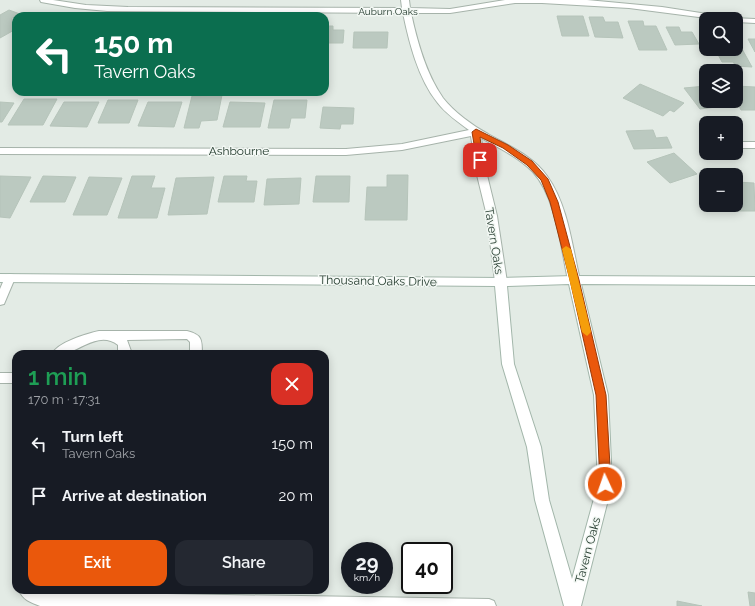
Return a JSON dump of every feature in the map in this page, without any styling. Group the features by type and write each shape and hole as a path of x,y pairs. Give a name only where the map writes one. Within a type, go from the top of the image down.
{"street":[{"name":"Auburn Oaks","path":"44,0 79,7 128,9 406,11 471,10 499,3 526,0 564,0 640,6 699,15"},
{"path":"79,7 88,0"},
{"name":"Tavern Oaks","path":"405,0 406,11 427,75 441,100 476,132 506,147 530,163 544,179 554,202 601,395 605,484 572,606"},
{"path":"743,20 755,21"},
{"name":"Tavern Oaks","path":"476,132 482,175 492,216 501,282 508,364 534,447 542,500 572,606"},
{"name":"Ashbourne","path":"0,151 346,152 402,147 476,132"},
{"path":"743,144 755,144"},
{"name":"Thousand Oaks Drive","path":"5,278 501,282 574,280 755,281"}],"lane":[{"path":"0,301 5,278"},
{"path":"63,350 68,346 87,338 187,335 193,337 196,341 196,350"},
{"path":"114,336 122,342 125,350"},
{"path":"0,378 12,378"},
{"path":"30,594 44,600 160,596 489,606"}],"building":[{"path":"9,10 14,12 12,12 11,19 12,31 0,38 0,15"},
{"path":"557,16 583,16 589,36 562,36"},
{"path":"589,17 603,17 605,22 618,22 623,38 595,37"},
{"path":"628,21 643,21 644,26 656,26 667,50 639,50"},
{"path":"329,26 333,26 333,30 344,30 343,43 329,43"},
{"path":"666,27 679,27 681,32 692,32 699,44 675,45"},
{"path":"354,32 388,32 387,48 353,48"},
{"path":"748,39 755,39 755,52"},
{"path":"743,51 752,67 743,66 743,64 734,64 733,62 722,62 719,56 743,56"},
{"path":"640,84 684,103 674,112 670,110 663,116 623,98"},
{"path":"743,86 755,87 755,110 741,110 740,108 743,108"},
{"path":"699,87 699,108 684,88"},
{"path":"192,96 222,96 217,120 201,121 199,128 184,128"},
{"path":"24,99 57,99 43,125 8,125"},
{"path":"108,100 138,100 129,123 98,123"},
{"path":"274,100 307,100 305,118 291,118 289,128 268,128"},
{"path":"0,102 14,103 2,122 0,122"},
{"path":"64,102 99,102 87,127 50,126"},
{"path":"148,102 182,102 174,127 138,126"},
{"path":"230,102 265,103 260,127 223,127"},
{"path":"323,107 354,108 353,124 341,124 340,129 320,128"},
{"path":"653,130 656,138 667,137 672,148 634,149 626,131"},
{"path":"674,153 697,174 670,183 647,162"},
{"path":"387,175 408,175 407,220 365,220 367,187 387,187"},
{"path":"0,176 31,177 10,218 0,217"},
{"path":"43,176 76,177 65,202 30,202"},
{"path":"132,176 155,176 151,188 165,188 157,218 118,218"},
{"path":"224,176 247,176 246,181 257,181 254,202 218,202"},
{"path":"316,176 350,176 349,202 313,202"},
{"path":"89,177 122,178 107,215 73,215"},
{"path":"214,177 207,214 168,215 176,178"},
{"path":"301,178 299,204 264,205 267,179"},
{"path":"743,182 754,183 755,211 743,211"},
{"path":"748,592 755,593 755,606 750,606"},
{"path":"677,601 702,606 677,606"}],"slow traffic":[{"path":"566,249 587,332"}],"route":[{"path":"480,160 476,132 506,147 530,163 544,179 554,202 601,395 605,484"}]}
